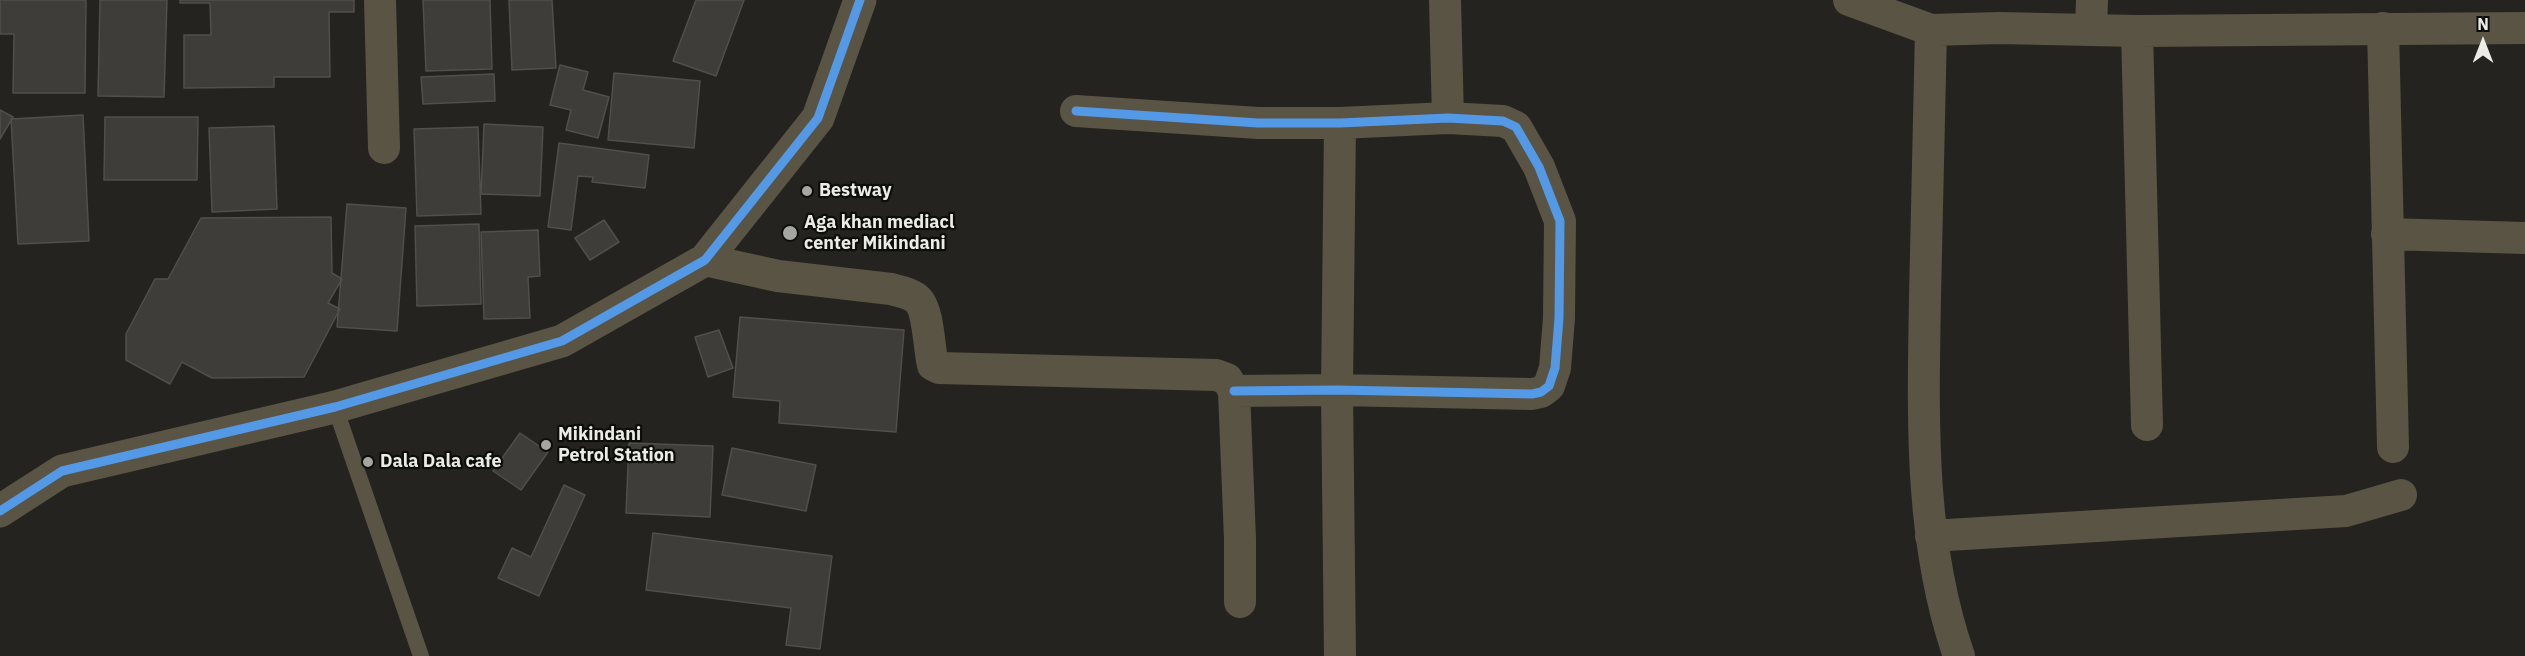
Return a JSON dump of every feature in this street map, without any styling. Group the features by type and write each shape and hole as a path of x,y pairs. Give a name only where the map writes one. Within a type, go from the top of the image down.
{"street":[{"path":"380,0 384,148"},
{"path":"0,511 62,471 336,407 562,340 705,260 818,118 860,0"},
{"path":"1445,0 1448,118"},
{"path":"1849,0 1931,30 2091,15 2138,31 2525,28"},
{"path":"2383,28 2392,447"},
{"path":"1931,30 1923,415 1931,536 1946,618 1959,656"},
{"path":"2138,31 2146,425"},
{"path":"1076,111 1258,123 1340,123 1448,118 1503,121 1516,128 1526,141 1551,195 1560,221 1561,249 1555,368 1549,386 1541,392 1532,394 1336,390 1234,391"},
{"path":"1340,123 1336,390 1341,656"},
{"path":"2387,234 2525,238"},
{"path":"705,260 778,276 891,289 908,294 918,300 924,310 933,365 939,368 1216,375 1227,379 1234,391 1240,602"},
{"path":"1931,536 2346,511 2401,495"}],"lane":[{"path":"336,407 421,656"}],"building":[{"path":"0,0 86,0 85,93 13,93 14,34 0,34"},
{"path":"100,0 167,0 164,97 98,96"},
{"path":"180,0 354,0 354,12 329,12 330,77 274,77 274,87 184,88 184,35 211,35 210,3 180,3"},
{"path":"423,0 490,0 492,69 426,71"},
{"path":"509,0 552,0 556,68 512,70"},
{"path":"696,0 744,0 716,76 673,61"},
{"path":"560,65 588,72 583,90 609,97 598,138 566,130 571,110 550,105"},
{"path":"614,73 700,81 694,148 608,140"},
{"path":"494,74 495,101 423,104 421,77"},
{"path":"0,110 13,117 0,139"},
{"path":"83,115 89,241 18,244 11,119"},
{"path":"105,117 198,117 197,180 104,180"},
{"path":"484,124 543,127 540,196 481,194"},
{"path":"274,126 277,209 212,212 209,128"},
{"path":"478,127 481,214 417,216 414,129"},
{"path":"559,143 649,155 645,188 592,182 593,177 578,176 571,230 548,227"},
{"path":"347,204 406,208 397,331 337,327"},
{"path":"331,217 332,273 342,279 328,303 340,309 304,377 212,378 182,362 170,384 126,360 126,334 155,279 168,279 201,218"},
{"path":"604,220 619,242 590,260 575,238"},
{"path":"479,224 481,304 417,306 415,226"},
{"path":"538,230 540,276 528,277 530,318 484,319 481,232"},
{"path":"740,317 904,330 896,432 779,423 780,401 733,397"},
{"path":"719,330 733,368 708,377 695,337"},
{"path":"520,433 548,452 521,490 493,471"},
{"path":"629,443 713,446 710,517 626,513"},
{"path":"732,448 816,465 806,511 722,495"},
{"path":"564,485 585,495 539,596 498,578 512,548 531,557"},
{"path":"653,533 832,556 820,649 786,645 791,608 646,590"}],"cycle path":[{"path":"0,511 62,471 335,407 562,341 705,260 818,118 860,0"},
{"path":"1076,111 1258,123 1340,123 1448,118 1503,121 1516,127 1539,167 1560,221 1559,318 1555,368 1549,386 1541,392 1532,394 1337,390 1234,391"}],"place":[{"name":"Bestway","path":"807,191"},
{"name":"Aga khan mediacl center Mikindani","path":"790,233"},
{"name":"Mikindani Petrol Station","path":"546,445"},
{"name":"Dala Dala cafe","path":"368,462"}]}
